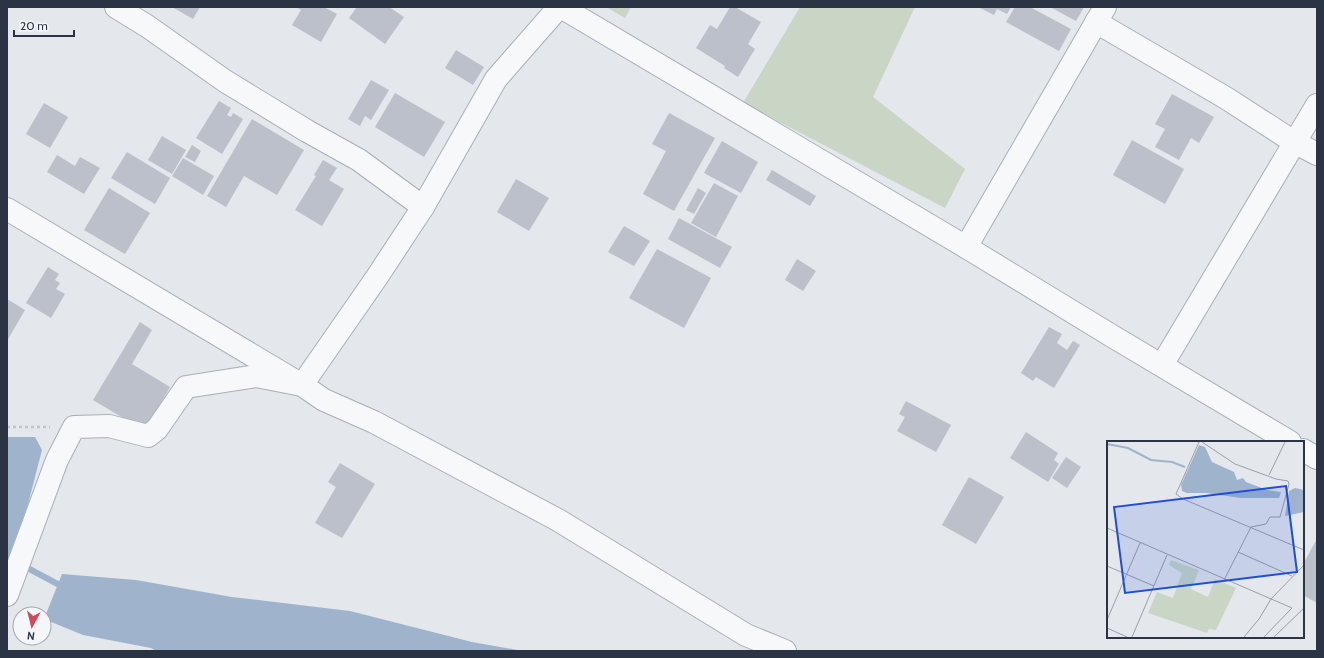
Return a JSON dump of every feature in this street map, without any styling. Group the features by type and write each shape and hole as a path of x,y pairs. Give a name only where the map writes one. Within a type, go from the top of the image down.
{"street":[{"path":"116,7 147,26 225,81 307,131 359,160 423,207"},
{"path":"302,385 377,277 423,207 496,79 560,7 966,247 1288,441"},
{"path":"966,247 1101,15 1294,142 1317,154"},
{"path":"1162,365 1317,105"},
{"path":"7,209 302,385 324,400 374,422 558,520 746,635 785,651"},
{"path":"7,595 57,460 74,427 109,426 148,436 157,429 186,387 256,376 302,385"},
{"path":"1304,451 1317,458"}],"path":[{"path":"7,428 74,427"}],"green space":[{"path":"606,7 631,7 625,18"},
{"path":"800,7 915,7 873,97 965,169 945,208 743,103"}],"water":[{"path":"7,437 35,437 42,450 28,504 7,562"},
{"path":"62,574 136,580 232,597 350,611 472,642 523,651 156,651 151,648 83,635 52,622 52,606 49,606"}],"building":[{"path":"172,7 200,7 193,19"},
{"path":"296,7 324,7 337,14 321,42 292,25 301,10"},
{"path":"357,7 389,7 404,17 385,44 349,18"},
{"path":"730,7 735,7 761,22 748,44 755,49 738,77 724,68 725,66 696,48 710,25 717,29"},
{"path":"978,7 1011,7 1007,14 997,9 994,15"},
{"path":"1015,7 1030,7 1071,29 1059,51 1006,22"},
{"path":"1050,7 1084,7 1076,21"},
{"path":"456,50 484,67 473,85 445,68"},
{"path":"371,80 389,90 371,120 365,116 360,126 348,119"},
{"path":"395,93 445,122 424,157 375,127"},
{"path":"1172,94 1214,117 1199,143 1191,138 1179,160 1155,147 1165,129 1155,124"},
{"path":"219,101 231,108 227,115 231,117 233,113 243,119 222,154 196,138"},
{"path":"44,103 68,117 50,148 26,134"},
{"path":"669,113 715,138 674,211 643,194 666,151 652,144"},
{"path":"252,119 304,150 277,195 244,176 226,207 207,196"},
{"path":"162,136 186,150 172,174 148,160"},
{"path":"1132,140 1184,169 1165,204 1113,175"},
{"path":"722,141 758,162 741,193 704,173"},
{"path":"192,145 201,151 195,162 185,157"},
{"path":"127,152 170,178 155,204 111,178"},
{"path":"57,155 75,166 80,157 100,168 84,194 47,172"},
{"path":"183,158 214,176 203,195 172,176"},
{"path":"323,160 337,168 329,180 344,189 322,226 295,210 316,176 314,175"},
{"path":"772,170 816,196 810,206 766,180"},
{"path":"516,179 549,198 529,231 497,212"},
{"path":"714,183 738,196 716,237 691,223"},
{"path":"109,188 150,213 125,254 84,230"},
{"path":"698,188 706,193 694,214 686,210"},
{"path":"679,218 732,247 720,268 668,239"},
{"path":"624,226 650,241 634,266 608,252"},
{"path":"657,249 711,278 684,328 629,298"},
{"path":"797,259 816,271 803,291 785,280"},
{"path":"48,267 59,274 55,280 60,283 56,289 65,294 51,318 26,303"},
{"path":"7,299 25,310 7,341"},
{"path":"140,322 152,330 132,364 170,387 145,431 93,400"},
{"path":"1049,327 1062,334 1057,343 1067,350 1073,341 1080,345 1054,388 1036,377 1033,381 1021,373"},
{"path":"906,401 951,425 936,452 897,431 905,417 899,414"},
{"path":"1026,432 1058,453 1054,460 1059,464 1048,482 1010,458"},
{"path":"1066,457 1081,467 1067,488 1052,478"},
{"path":"340,463 375,484 342,538 315,523 336,487 328,482"},
{"path":"969,477 1004,497 976,544 942,525"},
{"path":"1317,539 1317,603 1304,596 1304,562"}],"waterway":[{"path":"22,565 65,588"}]}
